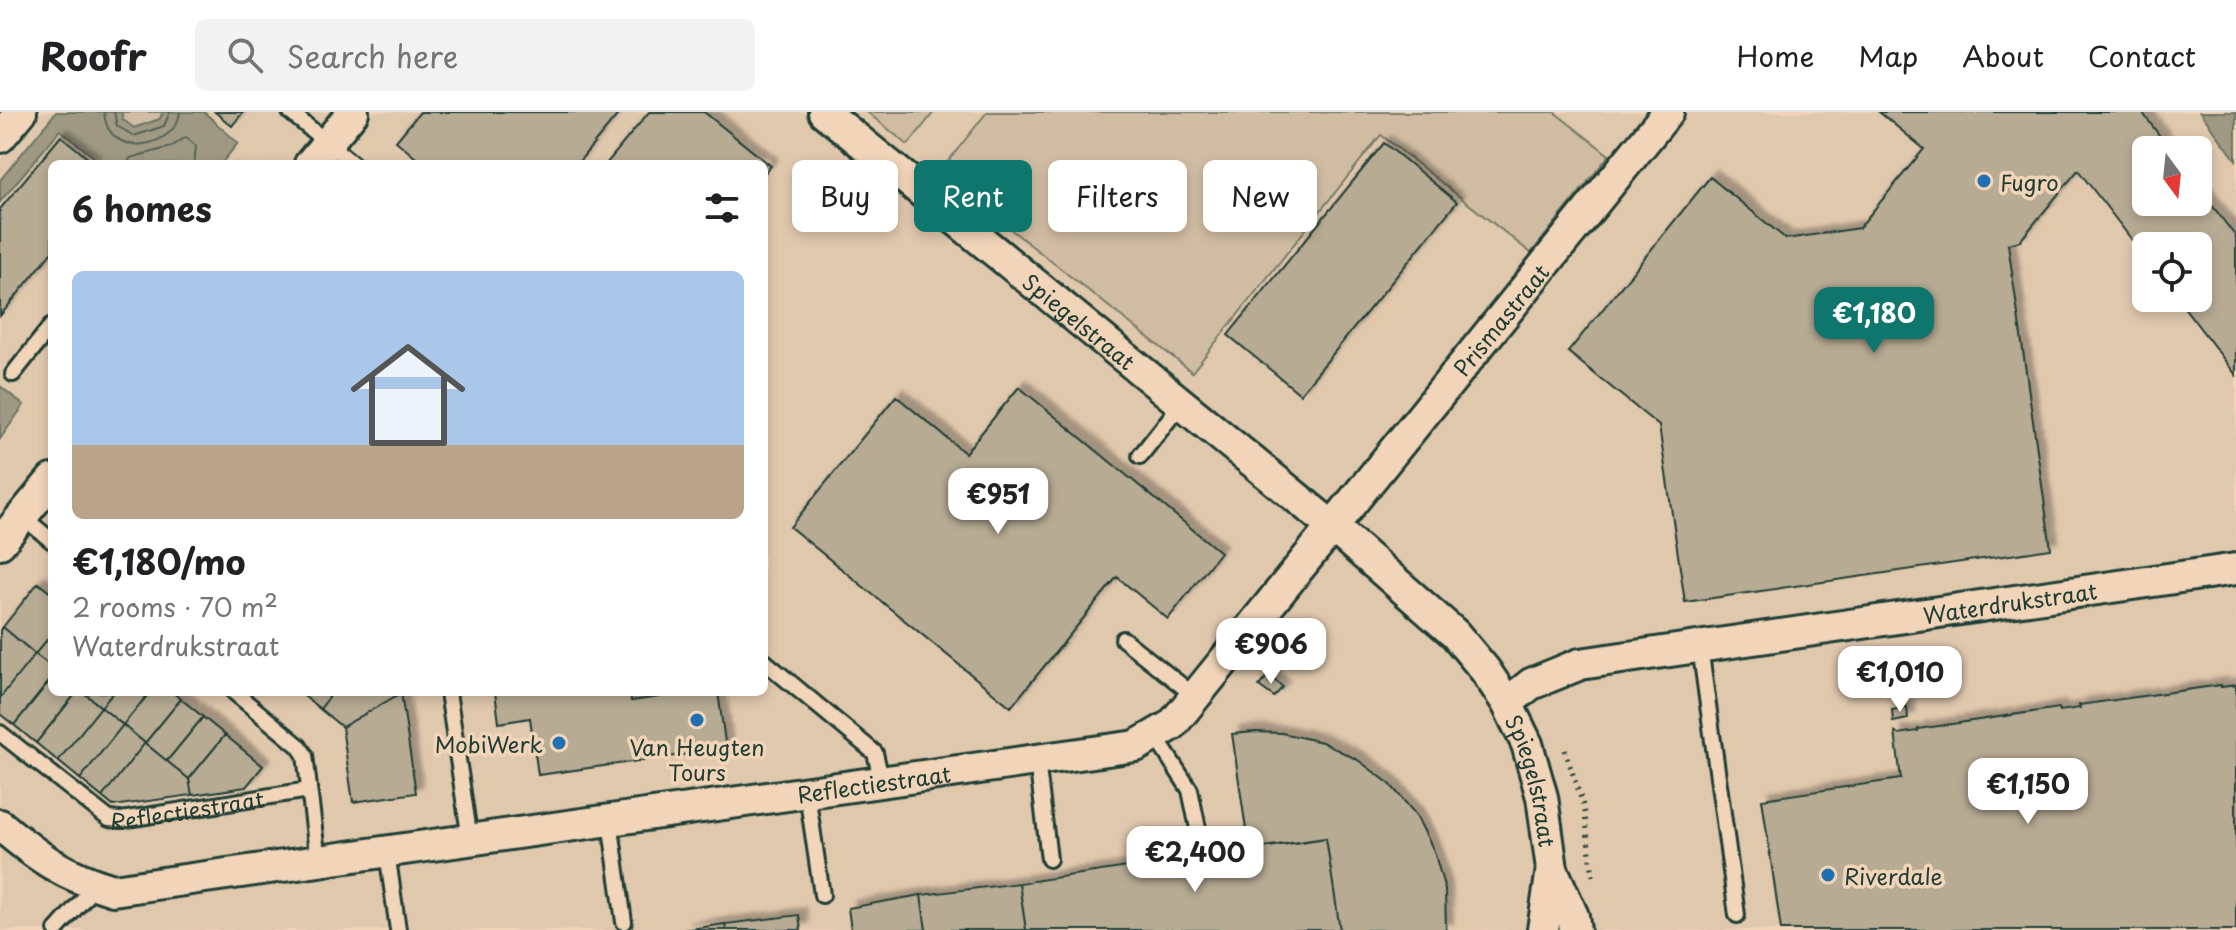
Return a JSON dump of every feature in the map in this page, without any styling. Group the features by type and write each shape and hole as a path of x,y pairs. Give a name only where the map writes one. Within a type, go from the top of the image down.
{"street":[{"path":"0,137 21,112"},
{"path":"319,153 353,112"},
{"name":"Spiegelstraat","path":"824,112 1334,528 1455,634 1507,703 1527,744 1542,797 1552,869 1573,916 1575,930"},
{"name":"Prismastraat","path":"1334,528 1668,112"},
{"path":"0,543 48,485"},
{"name":"Reflectiestraat","path":"0,825 36,857 76,879 113,890 1136,746 1172,725 1334,528"},
{"name":"Waterdrukstraat","path":"1507,703 1531,684 1580,664 2236,569"},
{"name":"Spiegelstraat","path":"1543,930 1552,869"}],"lane":[{"path":"290,112 319,153 341,160"},
{"path":"13,374 48,330"},
{"path":"1140,456 1181,404"},
{"path":"22,516 48,538"},
{"path":"1123,639 1196,697"},
{"path":"1700,647 1737,915"},
{"path":"768,664 875,753 882,783"},
{"path":"239,696 299,746 305,755 318,861"},
{"path":"449,696 470,840"},
{"name":"Reflectiestraat","path":"0,733 109,819 121,820 309,790"},
{"path":"1155,736 1190,790 1201,843"},
{"path":"1037,760 1049,859"},
{"path":"807,793 822,895"},
{"path":"610,821 624,922"},
{"path":"387,852 398,930"},
{"path":"56,930 96,885"}],"shaded area":[{"path":"38,112 2236,112 2236,930 0,930 0,159"},
{"path":"121,112 163,112 160,119 134,128 123,120"},
{"path":"867,112 934,112 908,145"},
{"path":"987,112 1554,112 1609,155 1531,253 1381,135 1317,215 1317,160 1203,160 1203,232 1304,232 1192,372 1014,232 1032,232 1032,160 949,160"}],"water":[{"path":"56,112 121,112 123,120 134,128 160,119 163,112 204,112 238,143 224,160 97,160 60,130 0,202 0,180"},
{"path":"2200,112 2236,112 2236,160"},
{"path":"0,386 24,405 0,439"}],"building":[{"path":"215,112 243,112 232,126"},
{"path":"420,112 620,112 580,160 418,160 396,141"},
{"path":"649,112 704,112 764,160 609,160"},
{"path":"1879,112 2142,112 2160,136 2132,136 2132,216 2212,216 2212,205 2236,237 2236,375 2188,312 2212,312 2212,232 2132,232 2132,240 2078,170 2020,241 2008,244 2051,549 1685,602 1659,426 1568,352 1710,177 1786,239 1859,228 1924,149"},
{"path":"61,136 90,160 48,160 48,257 0,316 0,209"},
{"path":"1384,143 1457,202 1300,394 1228,335 1312,232 1317,232 1317,225"},
{"path":"1019,387 1220,552 1168,619 1117,577 1011,707 790,527 896,396 965,453"},
{"path":"38,583 48,591 48,639 35,654 3,627"},
{"path":"3,627 35,654 0,698 0,630"},
{"path":"48,639 48,664 35,654"},
{"path":"35,654 48,664 48,683 14,725 0,714 0,698"},
{"path":"1268,675 1283,687 1274,697 1259,686"},
{"path":"48,683 48,696 74,696 36,743 14,725"},
{"path":"2236,685 2236,930 1781,930 1762,799 1901,779 1895,732 1898,734 2059,708 2060,711 2080,708 2079,705"},
{"path":"74,696 88,696 101,707 58,761 36,743"},
{"path":"88,696 111,696 101,707"},
{"path":"111,696 147,696 123,725 101,707"},
{"path":"147,696 177,696 181,699 145,743 123,725"},
{"path":"304,696 330,696 320,709"},
{"path":"330,696 396,696 342,727 320,709"},
{"path":"396,696 401,696 416,793 353,802 342,727"},
{"path":"496,696 630,696 631,701 666,696 719,696 726,749 538,775 530,718 499,723"},
{"path":"181,699 203,717 167,761 145,743"},
{"path":"101,707 123,725 80,779 58,761"},
{"path":"1907,707 1908,719 1893,722 1892,710"},
{"path":"203,717 225,735 189,779 167,761"},
{"path":"123,725 145,743 102,797 80,779"},
{"path":"1282,733 1322,742 1358,760 1390,784 1416,815 1434,851 1445,890 1446,930 1340,930 1326,838 1249,850 1232,734"},
{"path":"225,735 263,766 246,787 192,795 189,779"},
{"path":"145,743 189,779 192,795 113,806 102,797"},
{"path":"1326,838 1340,930 1026,930 1019,883"},
{"path":"1019,883 1026,930 926,930 921,895"},
{"path":"921,895 926,930 851,930 848,908"},
{"path":"799,915 801,930 726,930 725,924"},
{"path":"725,924 726,930 683,930"}],"place":[{"name":"Fugro","path":"1984,181"},
{"name":"Van Heugten Tours","path":"697,720"},
{"name":"MobiWerk","path":"559,743"},
{"name":"Riverdale","path":"1828,875"}]}
